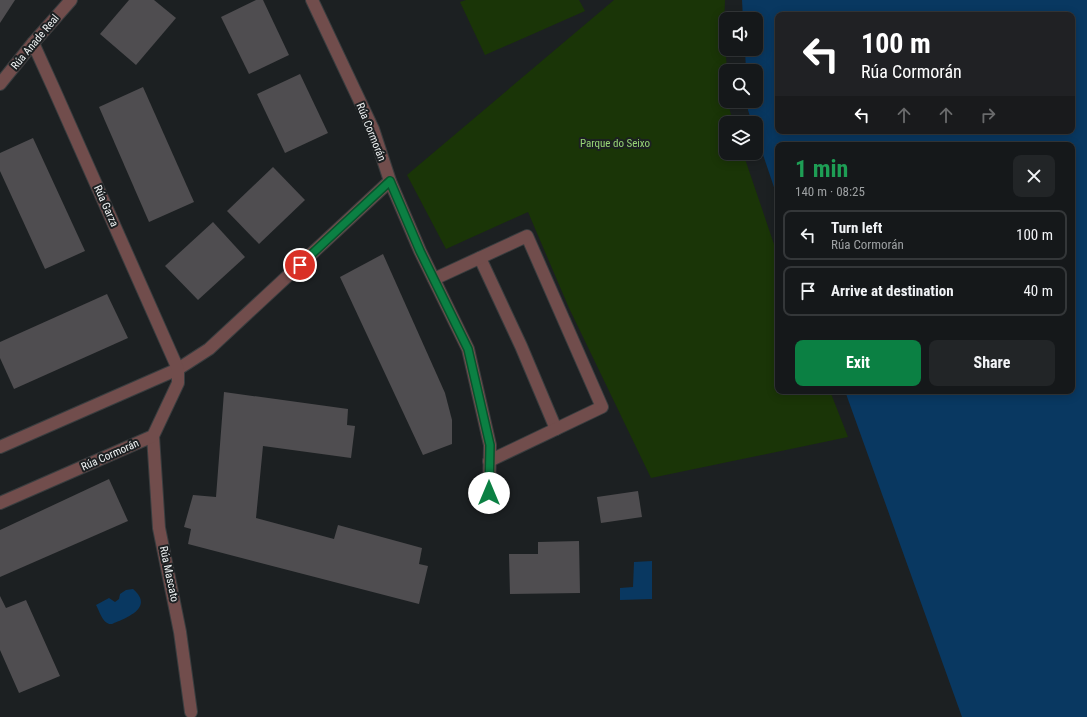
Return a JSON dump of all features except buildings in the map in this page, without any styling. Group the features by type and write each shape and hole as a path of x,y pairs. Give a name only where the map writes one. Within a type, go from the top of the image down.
{"street":[{"name":"Rúa Anade Real","path":"0,84 71,0"},
{"name":"Rúa Cormorán","path":"312,0 373,129 390,181 434,279 468,349 490,445 489,493"},
{"name":"Rúa Garza","path":"33,44 54,87 178,369"},
{"path":"0,447 178,369 209,349 390,181"},
{"path":"434,279 527,236 602,407 489,461"},
{"path":"480,258 521,346 556,429"},
{"name":"Rúa Cormorán","path":"0,503 153,436 178,382 178,369"},
{"name":"Rúa Mascato","path":"153,436 159,528 180,632 191,712"}],"green space":[{"path":"466,0 579,0 585,11 485,55 460,2"},
{"name":"Parque do Seixo","path":"614,0 725,0 725,12 719,12 719,56 726,56 727,64 719,64 719,108 730,108 732,116 719,116 719,160 745,160 775,247 775,394 831,394 848,437 651,478 569,308 528,212 446,249 407,175"}],"water":[{"path":"742,0 1087,0 1087,717 962,717 846,394 1075,394 1075,142 775,142 775,190 763,155 763,116 750,116 748,108 763,108 763,64 746,64 745,56 763,56 763,12 743,12"},
{"path":"652,561 652,599 620,600 620,588 633,587 634,562"},
{"path":"133,589 139,596 141,602 140,607 124,619 112,624 106,622 102,618 96,605 109,598 115,602 119,599 120,594 126,590"}],"route":[{"path":"300,265 390,181 420,251 468,349 490,445 489,493"}]}
